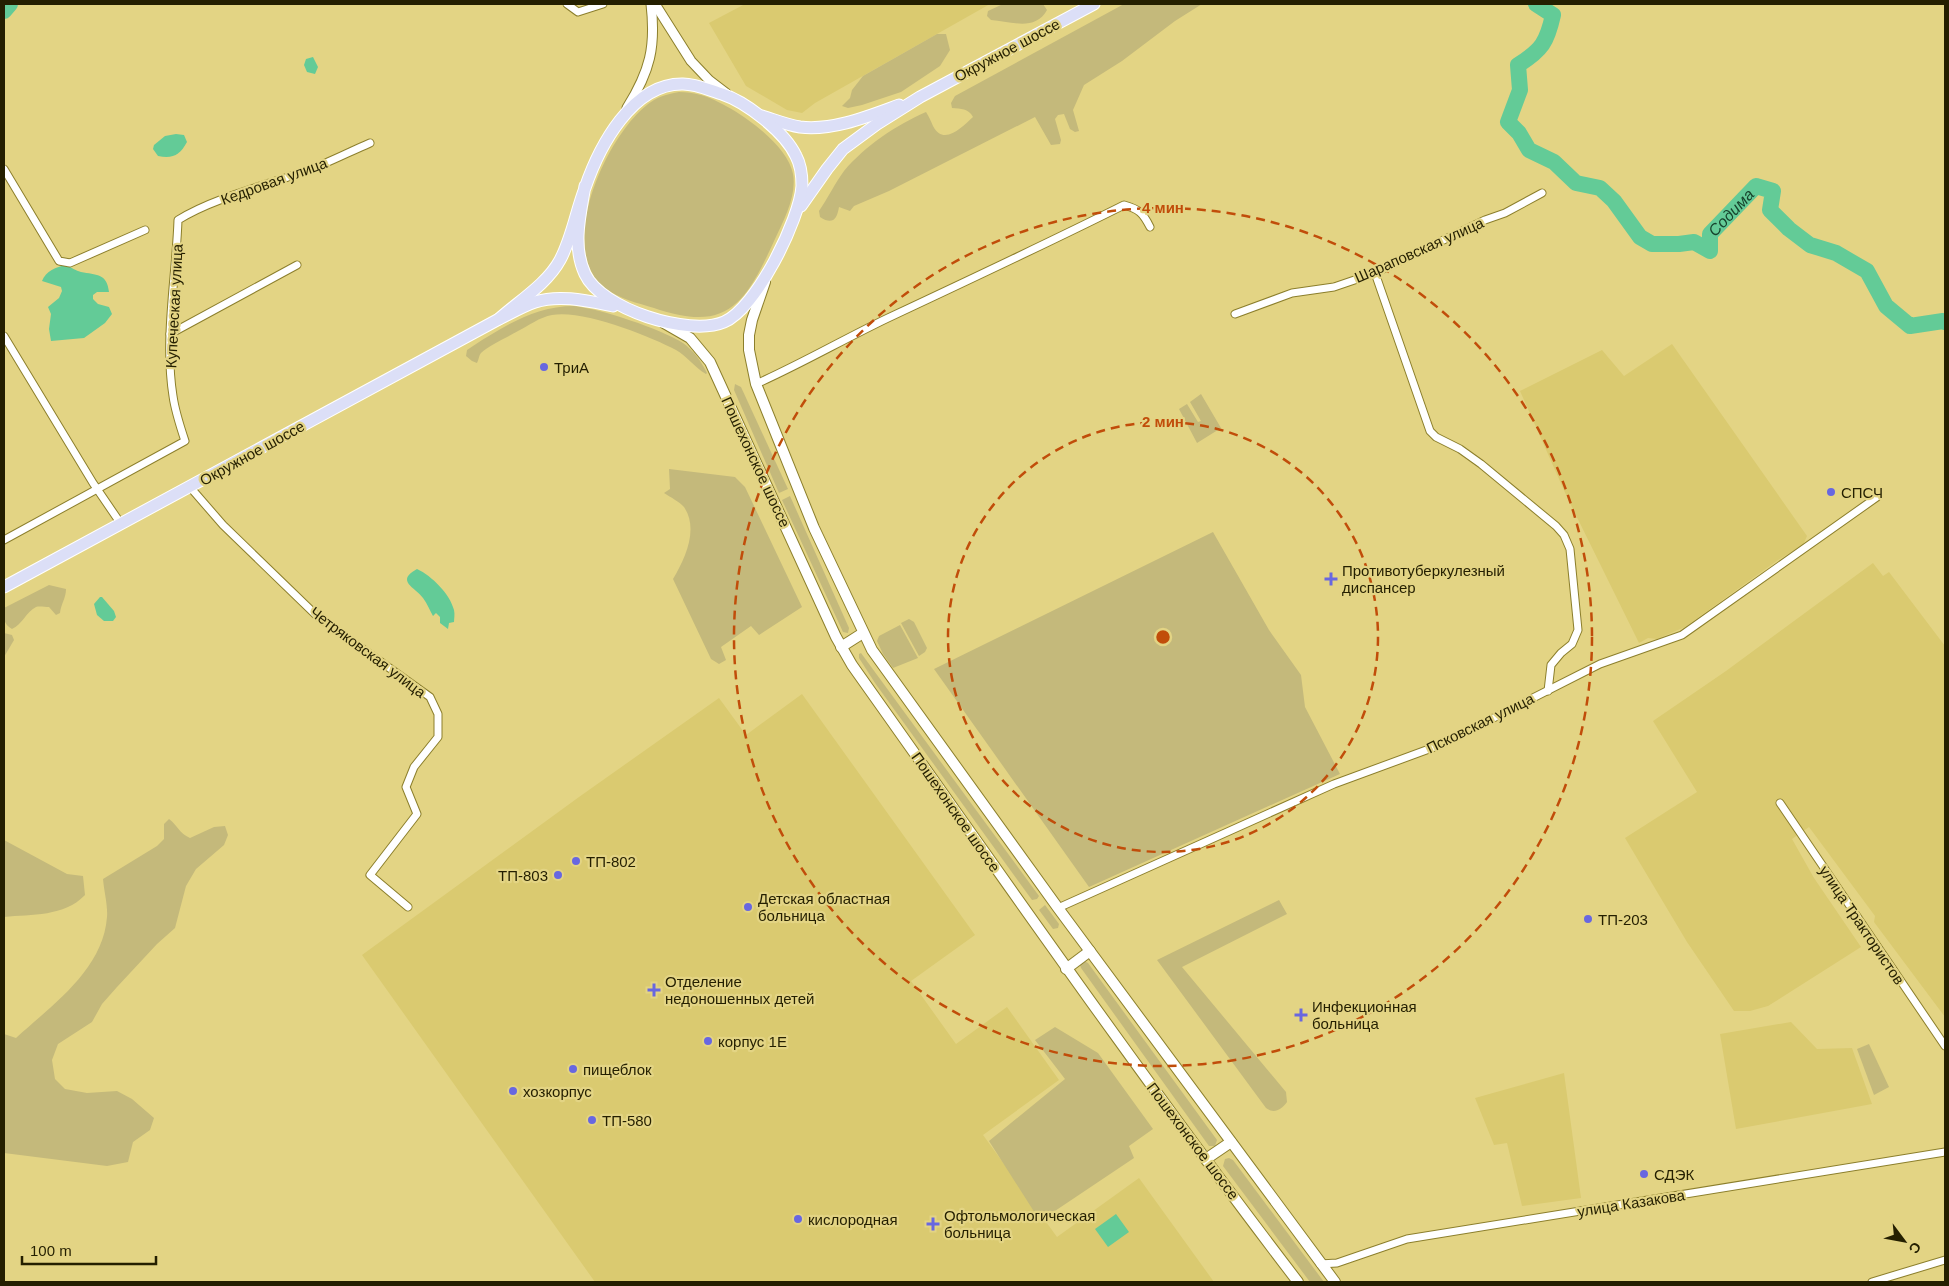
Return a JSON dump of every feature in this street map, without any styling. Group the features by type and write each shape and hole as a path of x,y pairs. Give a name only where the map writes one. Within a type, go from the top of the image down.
{"main road":[{"name":"Окружное шоссе","path":"4,586 530,304 550,299 588,301 627,309 659,321 704,326 726,321 749,301 769,272 796,213 826,169 844,149 877,124 920,97 1094,4"},
{"name":"Окружное шоссе","path":"500,319 548,276 560,260 585,186 603,146 622,117 649,94 661,88 674,84 696,86 730,97 758,115 785,140 796,156 801,172 802,187 796,213"},
{"name":"Окружное шоссе","path":"758,115 800,127 822,127 859,118 920,97"},
{"name":"Окружное шоссе","path":"585,186 577,240 582,267 589,282 598,292 627,309"},
{"name":"Пошехонское шоссе","path":"769,272 752,320 749,335 749,350 756,384 796,488 872,650 1058,908 1335,1282"},
{"name":"Пошехонское шоссе","path":"659,321 690,338 710,362 841,647 852,665 1066,969 1298,1282"},
{"path":"841,647 863,633"},
{"path":"1066,969 1090,951"},
{"path":"1206,1159 1231,1142"}],"street":[{"path":"567,4 578,12 603,4"},
{"path":"622,117 648,65 653,28 650,4"},
{"path":"655,4 690,61 730,97"},
{"name":"Кедровая улица","path":"178,220 225,199 312,168 370,143"},
{"path":"4,169 59,261 70,262 145,230"},
{"name":"Шараповская улица","path":"1235,314 1292,293 1334,287 1375,273 1485,220 1505,213 1542,193"},
{"path":"756,384 803,363 886,319 1053,241 1124,205 1144,214 1150,227"},
{"name":"Купеческая улица","path":"97,488 185,440 173,396 170,334 178,220"},
{"path":"170,334 297,265"},
{"path":"1375,273 1430,431 1436,437 1460,449 1481,464 1556,526 1564,535 1570,549 1578,630 1572,644 1561,653 1552,665 1548,691"},
{"path":"4,336 121,524"},
{"name":"Четряковская улица","path":"190,487 223,525 318,617 430,697 438,714 438,736 414,766 406,787 416,814 370,875 408,907"},
{"path":"4,540 97,488"},
{"name":"Псковская улица","path":"1058,908 1334,784 1440,744 1600,664 1656,646 1690,631 1877,497"},
{"name":"улица Трактористов","path":"1780,803 1945,1046"},
{"name":"улица Казакова","path":"1320,1264 1337,1263 1407,1239 1945,1152"},
{"path":"1872,1282 1945,1260"}],"shaded area":[{"path":"745,4 990,4 815,103 802,113 787,110 746,86 709,23"},
{"path":"1003,4 1043,4 1047,10 1036,21 1022,24 991,20 987,16 988,11"},
{"path":"1124,4 1202,4 1175,21 1122,61 1084,85 1073,110 1079,131 1075,132 1070,129 1064,114 1058,115 1055,119 1061,140 1060,144 1051,145 1035,117 889,191 854,206 850,211 839,207 837,215 831,221 820,217 819,211 844,171 861,153 882,137 903,123 926,112 937,132 942,135 953,133 973,117 967,110 952,108 951,103 955,96"},
{"path":"937,34 946,34 950,50 940,66 901,92 862,105 848,108 842,106 850,98 852,90 863,76"},
{"path":"313,57 318,67 315,74 307,72 304,65 306,59"},
{"path":"679,92 701,95 713,100 756,126 780,149 789,162 794,182 789,207 782,224 765,261 744,295 732,307 718,314 700,317 680,315 654,308 610,292 591,270 585,247 586,220 593,191 604,163 618,138 635,117 651,102 668,94"},
{"path":"184,135 187,142 182,150 176,155 168,157 158,156 153,149 154,145 165,136"},
{"path":"66,265 79,271 100,276 106,281 109,292 97,292 93,295 93,299 98,304 109,307 112,314 105,323 84,338 51,341 49,329 51,314 48,307 59,298 62,291 61,287 42,281 52,270"},
{"path":"574,306 615,315 646,326 683,343 700,360 707,373 676,350 650,338 616,325 565,314 543,318 494,344 481,353 477,363 466,356 467,350 521,318 547,309"},
{"path":"1672,344 1807,536 1803,545 1778,560 1685,627 1657,639 1648,638 1639,643 1567,497 1520,391 1602,350 1624,376"},
{"path":"735,384 741,387 788,489 779,493 734,390"},
{"path":"1201,394 1221,428 1197,443 1179,409 1187,404 1198,422 1201,421 1190,402"},
{"path":"669,469 735,477 745,487 802,607 759,635 751,626 721,647 726,660 719,664 711,659 673,579 689,544 690,525 684,507 664,493 670,489"},
{"path":"790,496 849,628 848,633 843,632 782,500"},
{"path":"1213,532 1269,630 1301,675 1305,707 1340,774 1089,887 934,669"},
{"path":"1873,563 1883,576 1889,572 1945,646 1945,1017 1874,922 1875,916 1809,827 1792,839 1814,878 1861,947 1768,1006 1750,1011 1734,1011 1687,942 1625,838 1697,792 1653,721 1726,671"},
{"path":"417,569 429,576 449,598 454,612 454,622 449,623 448,629 440,623 440,617 436,613 433,616 426,602 407,581 411,573"},
{"path":"49,585 66,589 60,613 56,615 49,607 37,607 29,612 12,629 7,625 4,618 4,608"},
{"path":"100,597 114,611 116,617 113,621 104,621 97,615 94,604"},
{"path":"909,619 914,622 927,648 919,656 901,623"},
{"path":"900,625 918,658 893,668 877,641 879,636"},
{"path":"4,633 12,635 14,640 4,657"},
{"path":"861,653 1039,896 1037,899 1032,900 875,683 859,658"},
{"path":"802,694 975,935 911,981 956,1044 1007,1007 1059,1080 983,1135 1057,1237 1139,1178 1214,1282 595,1282 362,955 719,698 746,735"},
{"path":"169,819 183,834 190,838 214,827 225,826 228,835 224,845 196,869 186,886 175,928 157,944 117,987 102,1004 92,1022 58,1044 52,1060 55,1079 65,1089 87,1093 117,1091 132,1099 154,1118 150,1130 133,1142 128,1162 107,1166 4,1153 4,1034 16,1038 60,999 86,970 96,954 103,936 107,917 103,879 157,846 164,839 164,824"},
{"path":"4,840 67,874 83,876 85,895 77,902 58,911 36,915 4,917"},
{"path":"1279,900 1287,914 1182,967 1286,1092 1287,1102 1280,1109 1272,1111 1266,1108 1157,960"},
{"path":"1045,905 1059,924 1058,928 1053,929 1039,910"},
{"path":"1084,961 1088,963 1217,1140 1215,1146 1209,1146 1081,968 1080,965"},
{"path":"1791,1022 1817,1049 1852,1048 1872,1104 1736,1129 1720,1034"},
{"path":"1055,1027 1098,1053 1153,1129 1129,1146 1134,1158 1040,1221 989,1141 1065,1079 1035,1040"},
{"path":"1869,1044 1889,1087 1874,1095 1857,1049"},
{"path":"1564,1073 1581,1198 1522,1206 1507,1143 1494,1145 1475,1098"},
{"path":"1225,1159 1233,1160 1324,1282 1310,1282 1223,1166"},
{"path":"1116,1214 1129,1232 1108,1247 1095,1229"}],"waterway":[{"path":"4,11 10,4"},
{"name":"Содима","path":"1536,4 1553,15 1546,39 1533,55 1518,65 1520,90 1508,122 1519,133 1529,150 1554,162 1576,183 1600,188 1614,201 1640,237 1652,244 1694,242 1710,251 1710,234 1756,186 1773,191 1770,210 1789,229 1810,245 1836,253 1867,271 1886,306 1910,326 1945,322"}],"place":[{"name":"ТриА","path":"544,367"},
{"name":"СПСЧ","path":"1831,492"},
{"name":"Противотуберкулезный диспансер","path":"1331,579"},
{"name":"ТП-802","path":"576,861"},
{"name":"ТП-803","path":"558,875"},
{"name":"Детская областная больница","path":"748,907"},
{"name":"ТП-203","path":"1588,919"},
{"name":"Отделение недоношенных детей","path":"654,990"},
{"name":"Инфекционная больница","path":"1301,1015"},
{"name":"корпус 1Е","path":"708,1041"},
{"name":"пищеблок","path":"573,1069"},
{"name":"хозкорпус","path":"513,1091"},
{"name":"ТП-580","path":"592,1120"},
{"name":"СДЭК","path":"1644,1174"},
{"name":"кислородная","path":"798,1219"},
{"name":"Офтольмологическая больница","path":"933,1224"}]}
